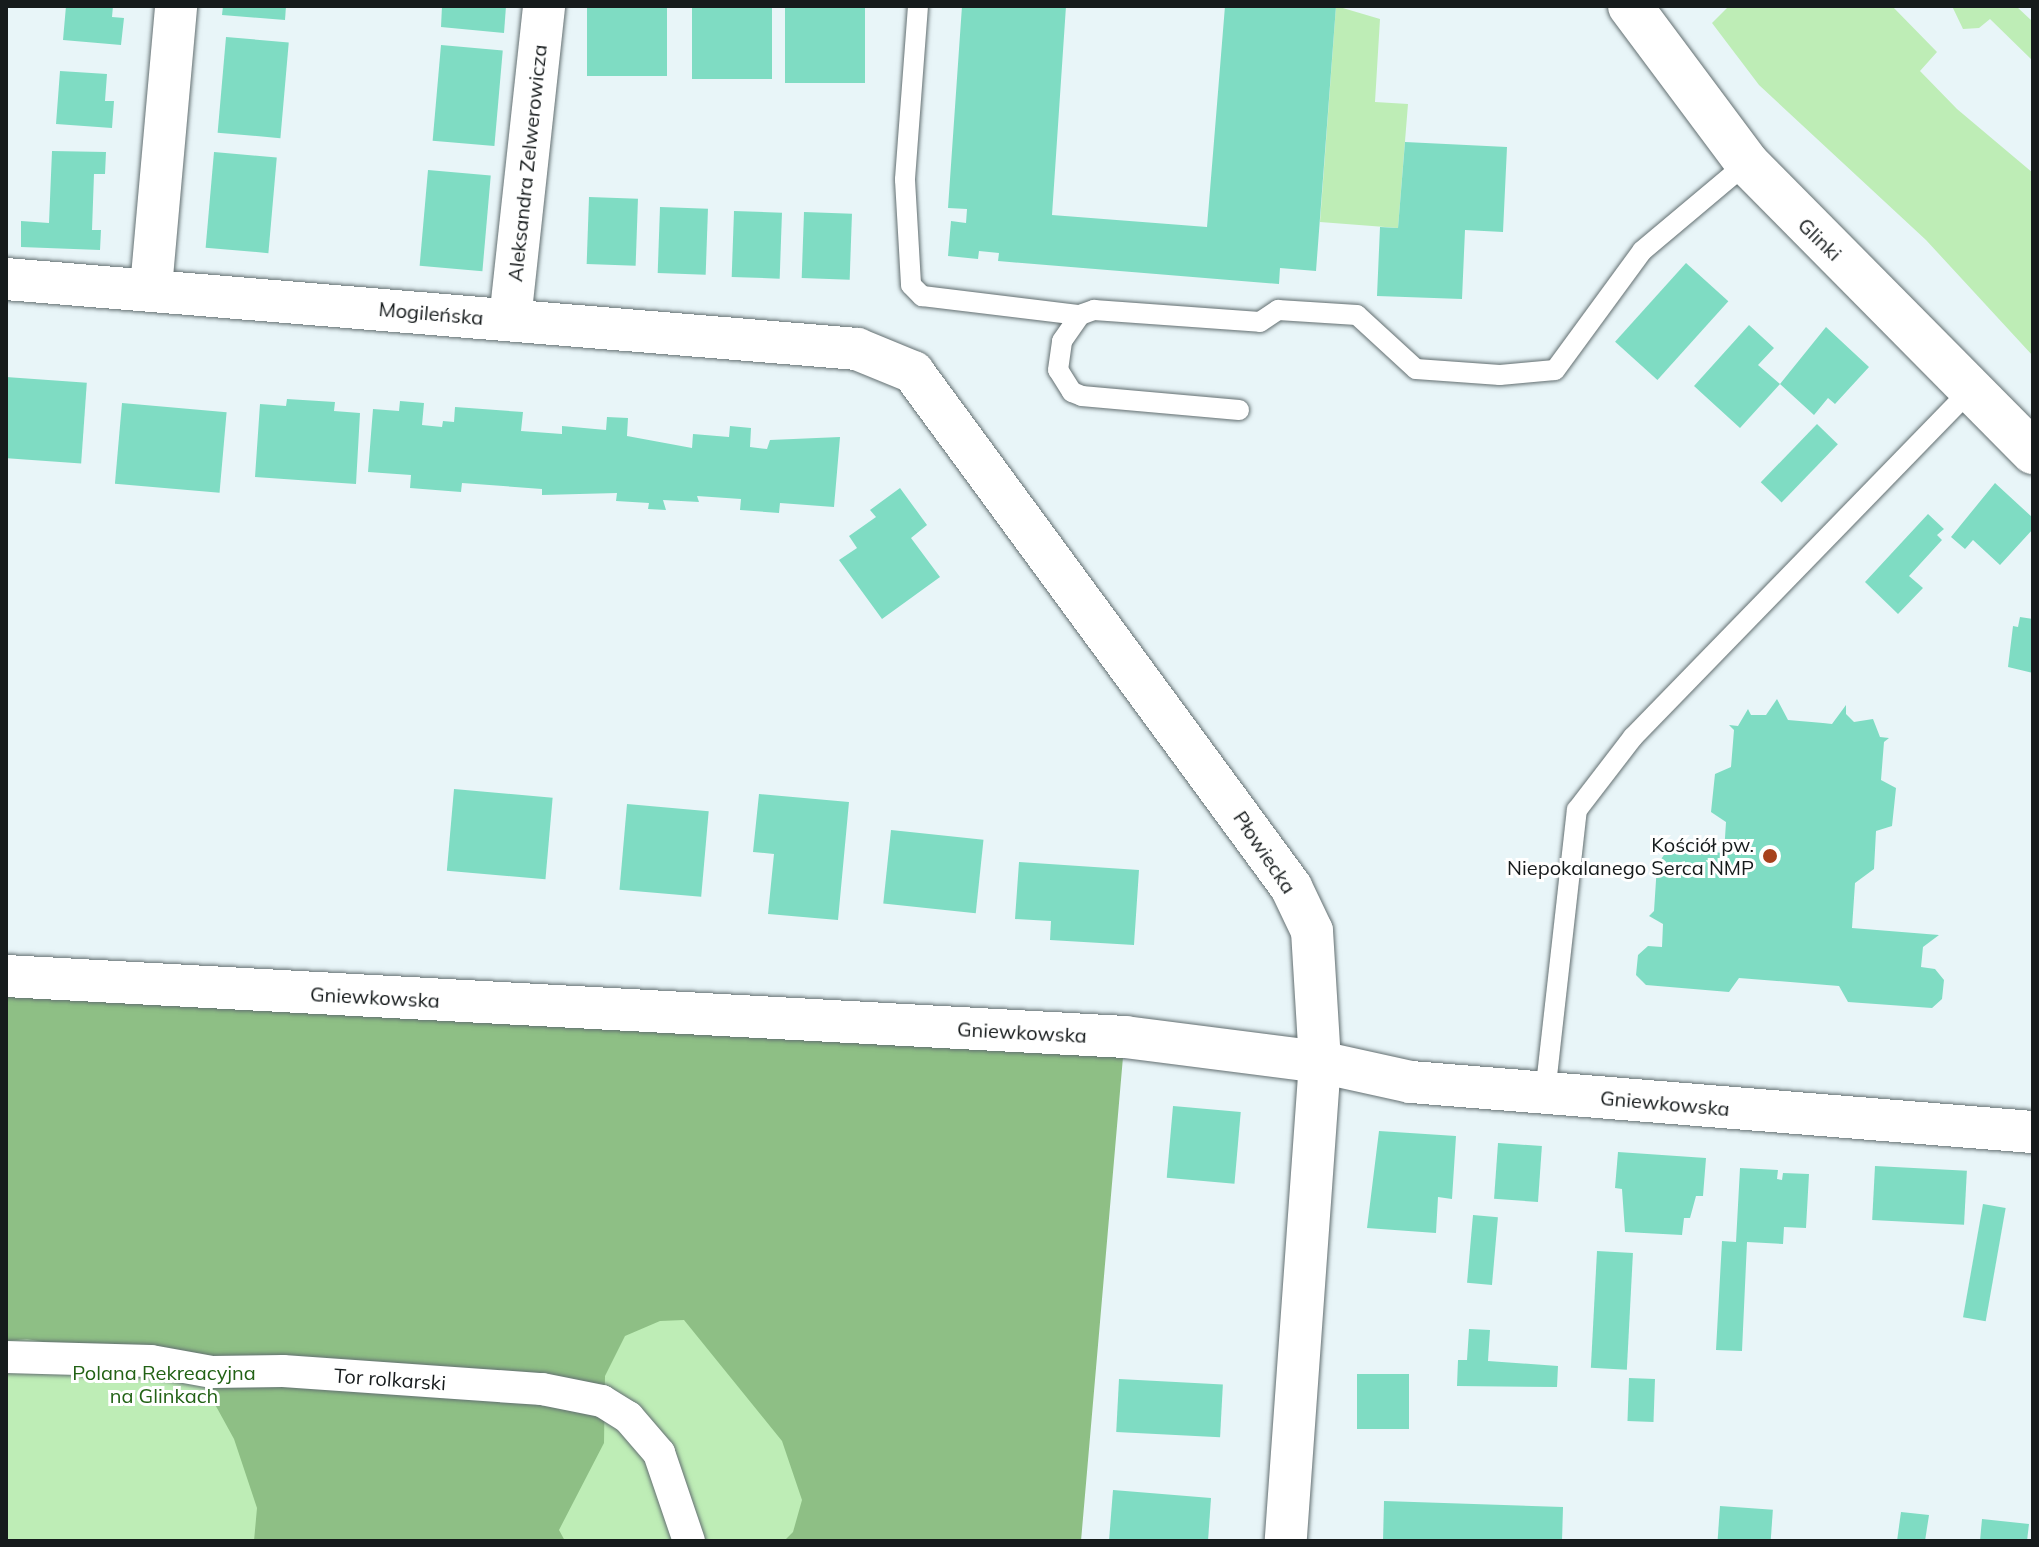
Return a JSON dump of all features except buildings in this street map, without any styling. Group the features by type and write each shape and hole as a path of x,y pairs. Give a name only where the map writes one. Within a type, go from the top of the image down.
{"street":[{"path":"151,288 176,6"},
{"name":"Aleksandra Zelwerowicza","path":"510,320 544,6"},
{"name":"Glinki","path":"1630,6 1747,163 2033,452"},
{"name":"Mogileńska","path":"6,279 151,288 857,349"},
{"name":"Płowiecka","path":"857,349 913,372 961,430 1291,887 1312,931 1320,1062 1286,1541"},
{"name":"Gniewkowska","path":"6,976 1125,1037 1320,1062 1411,1082 2033,1132"},
{"name":"Tor rolkarski","path":"6,1357 151,1361 212,1372 283,1371 527,1388 602,1401 628,1417 659,1453 689,1541"}],"lane":[{"path":"918,6 905,180 911,285 922,296 1080,315 1094,310 1260,322 1278,310 1357,315 1416,369 1500,375 1555,370 1642,251 1747,163"},
{"path":"1080,315 1062,341 1058,356 1058,370 1072,392 1239,410"},
{"path":"1545,1094 1577,810 1633,737 1971,389"}],"green space":[{"path":"1336,6 1380,19 1375,102 1408,104 1398,228 1320,222"},
{"path":"1729,6 1892,6 1937,52 1920,71 1957,109 2033,173 2033,356 1926,240 1759,85 1712,23"},
{"path":"1952,6 2016,6 2033,22 2033,61 1990,19 1979,28 1963,29"},
{"path":"6,976 1123,1057 1081,1541 784,1541 793,1532 802,1500 782,1441 684,1320 660,1321 625,1336 605,1376 604,1443 559,1530 565,1541 254,1541 257,1508 234,1439 206,1388 151,1361 27,1339 6,1341"},
{"name":"Polana Rekreacyjna na Glinkach","path":"6,1219 744,1260 909,1541 6,1541"}],"place":[{"name":"Kościół pw. Niepokalanego Serca NMP","path":"1770,856"}]}
